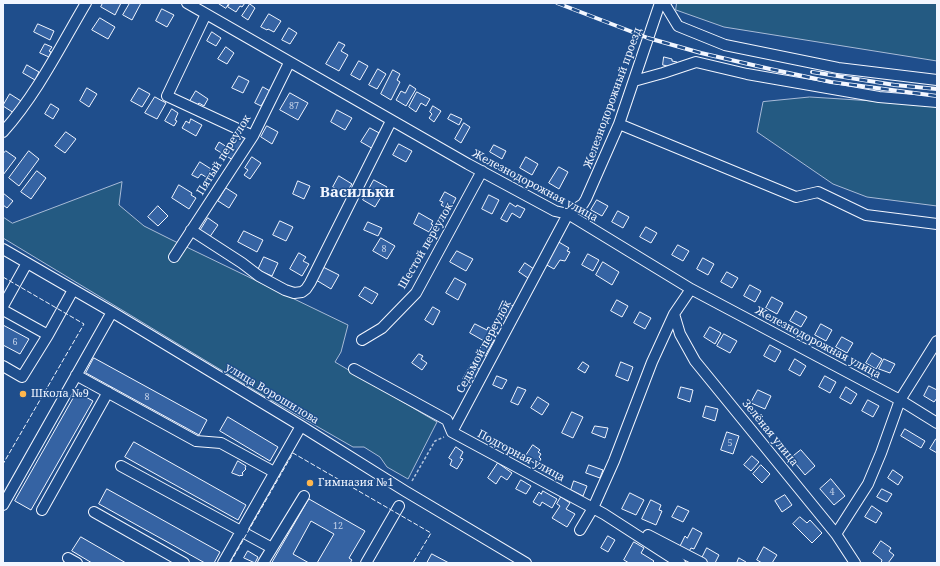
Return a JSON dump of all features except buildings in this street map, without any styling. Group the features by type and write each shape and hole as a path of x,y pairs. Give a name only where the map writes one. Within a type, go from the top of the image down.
{"street":[{"path":"3,132 12,122 37,86 86,3"},
{"name":"Железнодорожная улица","path":"187,3 391,121 555,211 568,214 691,289 900,400 937,422"},
{"name":"Железнодорожный проезд","path":"568,214 584,204 597,176 619,124 660,3"},
{"path":"664,3 678,26 725,45 838,68 937,80"},
{"path":"206,14 167,96 253,136"},
{"name":"Пятый переулок","path":"174,257 253,136 289,62"},
{"path":"634,81 663,74 696,62 746,74 879,97 937,102"},
{"path":"191,230 242,263 259,276 294,293 306,290 391,121"},
{"path":"619,124 796,198 818,192 866,215 937,224"},
{"name":"Шестой переулок","path":"362,340 382,328 416,293 482,171"},
{"name":"Седьмой переулок","path":"452,432 568,214"},
{"name":"улица Ворошилова","path":"3,249 112,312 301,426 404,491 526,563"},
{"path":"3,306 27,264"},
{"path":"580,530 593,508 614,460 652,362 674,314 691,289"},
{"path":"3,366 22,377 74,290"},
{"path":"3,310 48,335"},
{"path":"3,505 112,312"},
{"name":"Зелёная улица","path":"674,314 680,334 695,361 836,534 855,563"},
{"path":"836,534 868,484 900,400 937,341"},
{"name":"Подгорная улица","path":"354,369 447,420 452,432 593,508 680,563"},
{"path":"76,375 196,441 221,443 274,472"},
{"path":"42,510 108,392"},
{"path":"223,563 301,426"},
{"path":"121,466 272,548"},
{"path":"525,472 702,563"},
{"path":"263,563 304,496"},
{"path":"366,563 399,506"},
{"path":"94,512 184,563"}],"path":[{"path":"412,481 435,441 452,432"}],"shaded area":[{"path":"677,3 937,3 937,61 724,27 676,10"},
{"path":"810,97 937,105 937,206 867,197 833,184 757,132 763,102"},
{"path":"122,182 119,205 144,226 348,325 341,352 335,362 437,422 408,479 387,467 380,457 364,447 353,447 264,396 3,238 3,217 12,223"}],"railway":[{"path":"557,3 648,38 701,53 831,82 937,96"},
{"path":"812,72 895,85 937,89"}],"fence":[{"path":"3,277 84,324 3,464"},
{"path":"230,563 293,453 431,533 413,563"}],"place":[{"name":"Школа №9","path":"23,394"},
{"name":"Гимназия №1","path":"310,483"}],"district":[{"name":"Васильки","path":"357,193"}]}
